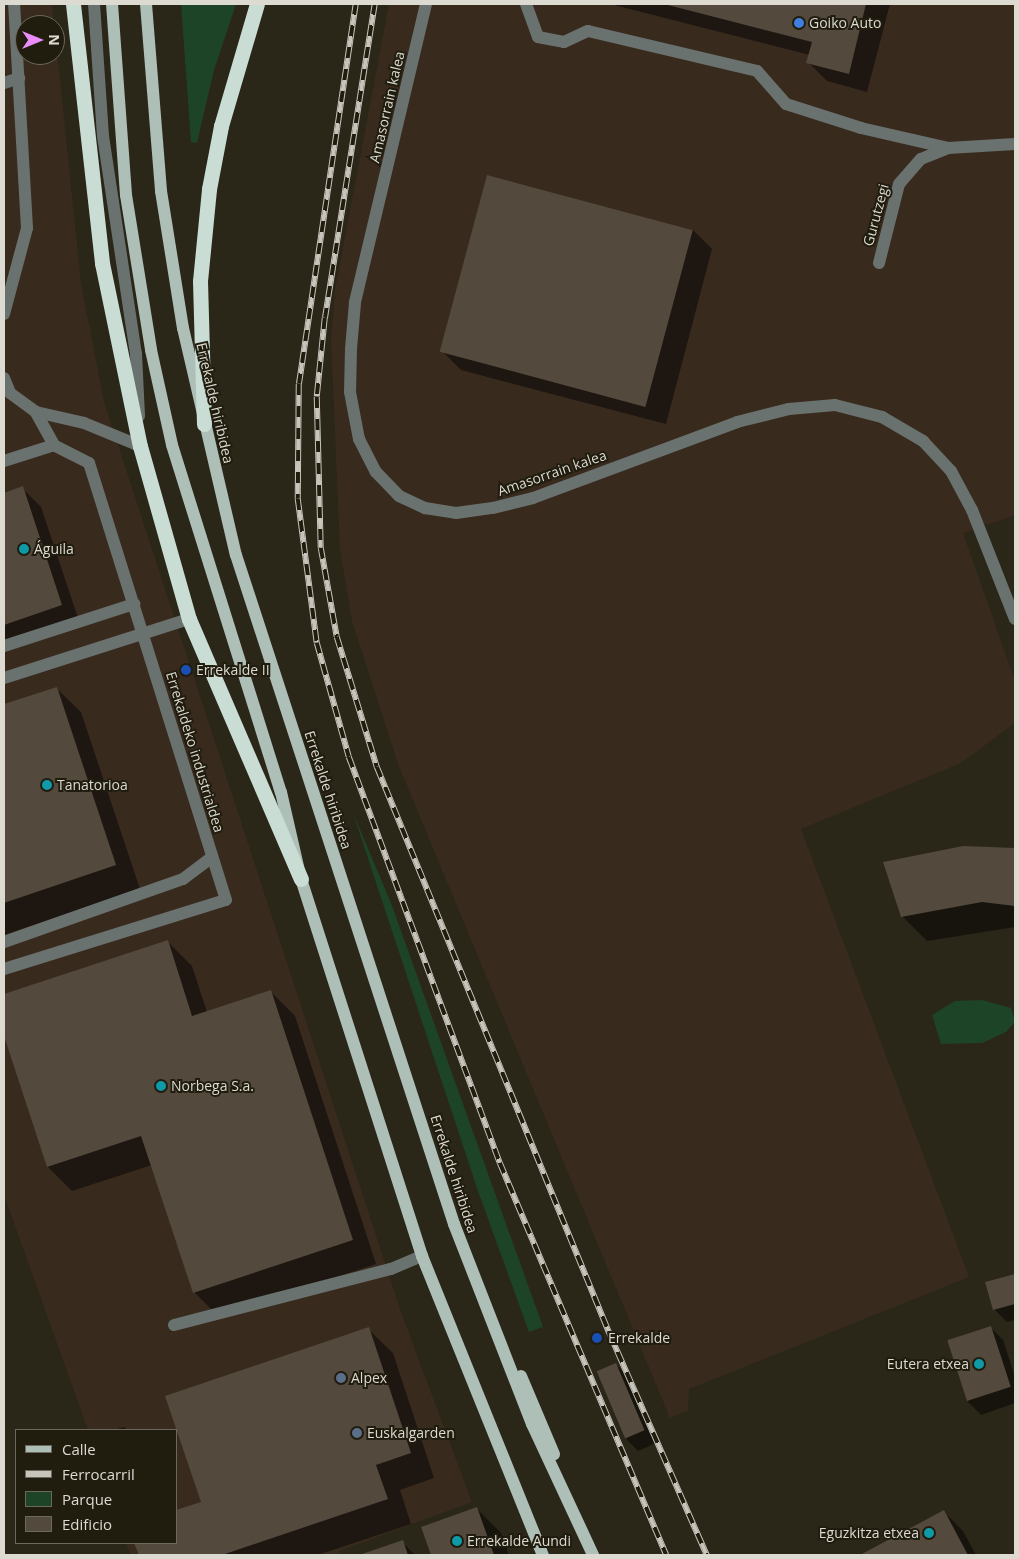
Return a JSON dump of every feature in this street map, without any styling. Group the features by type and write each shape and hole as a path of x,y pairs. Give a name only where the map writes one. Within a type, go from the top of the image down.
{"highway":[{"path":"73,4 102,264 140,446 189,619 301,879"},
{"path":"204,424 200,281 209,189 221,126 256,4"}],"main road":[{"path":"112,4 119,134 151,350 172,445 281,792 301,879 422,1256 543,1555"},
{"name":"Errekalde hiribidea","path":"146,4 161,191 204,424 236,555 446,1198 532,1424 593,1555"},
{"path":"446,1198 597,1555"}],"street":[{"path":"4,314 27,228 14,4"},
{"path":"4,378 10,393 36,412 84,423 140,446 136,354 104,145 94,4"},
{"name":"Amasorrain kalea","path":"426,4 355,303 350,392 360,439 376,472 399,496 425,508 456,513 493,508 533,498 736,422 789,408 835,406 882,417 923,441 951,471 972,510 1015,619"},
{"path":"526,4 538,37 564,42 588,31 757,71 786,104 861,128 948,148"},
{"path":"4,83 19,78"},
{"name":"Gurutzegi","path":"879,264 898,184 921,159 948,148 1015,144"},
{"path":"4,461 54,445 36,412"},
{"name":"Errekaldeko industrialdea","path":"4,969 226,900 89,463 54,445"},
{"path":"4,646 134,604"},
{"path":"4,678 189,619"},
{"path":"4,942 183,879 212,857"},
{"path":"174,1325 391,1270 422,1256"}],"shaded area":[{"path":"4,4 52,4 53,15 15,15 15,65 59,65 81,283 104,402 401,1312 472,1502 339,1551 340,1555 131,1555 126,1544 178,1544 178,1429 88,1429 4,1195"},
{"path":"389,4 1015,4 1015,515 963,533 1015,681 1015,723 961,763 801,829 969,1277 689,1389 688,1410 670,1418 398,764 352,621 340,550 331,339 335,290"}],"green space":[{"path":"181,4 236,4 214,70 197,143 191,142"},
{"path":"353,813 391,903 543,1327 529,1332 478,1191"},
{"path":"982,1000 1011,1008 1015,1022 1006,1032 982,1043 941,1044 932,1015 955,1001"}],"building":[{"name":"Goiko Auto","path":"664,4 866,4 849,74 806,63 812,42"},
{"path":"487,175 693,230 645,407 440,352"},
{"name":"Águila","path":"23,486 62,605 4,625 4,493"},
{"name":"Tanatorioa","path":"57,687 116,865 4,903 4,704"},
{"path":"963,846 1015,848 1015,906 982,902 901,917 883,862"},
{"name":"Norbega S.a.","path":"168,940 192,1016 271,990 353,1240 193,1293 141,1136 47,1167 4,1036 4,994"},
{"path":"1015,1274 1015,1304 993,1310 985,1282"},
{"name":"Eutera etxea","path":"991,1326 1011,1387 967,1401 947,1340"},
{"path":"369,1327 411,1453 376,1465 388,1499 222,1555 139,1555 134,1544 178,1544 178,1509 201,1502 178,1434 178,1429 176,1429 165,1396"},
{"path":"616,1363 645,1430 625,1438 597,1371"},
{"name":"Errekalde Aundi","path":"477,1507 494,1555 431,1555 421,1527"},
{"name":"Eguzkitza etxea","path":"944,1510 968,1555 860,1555"},
{"path":"403,1540 408,1555 359,1555"}],"railway":[{"path":"356,4 299,384 298,499 317,643 349,757 500,1163 666,1555"},
{"path":"375,4 325,318 317,397 321,548 337,637 377,767 609,1332 707,1555"}],"place":[{"name":"Goiko Auto","path":"799,23"},
{"name":"Águila","path":"24,549"},
{"name":"Errekalde II","path":"186,670"},
{"name":"Tanatorioa","path":"47,785"},
{"name":"Norbega S.a.","path":"161,1086"},
{"name":"Errekalde","path":"597,1338"},
{"name":"Eutera etxea","path":"979,1364"},
{"name":"Alpex","path":"341,1378"},
{"name":"Euskalgarden","path":"357,1433"},
{"name":"Eguzkitza etxea","path":"929,1533"},
{"name":"Errekalde Aundi","path":"457,1541"}]}
